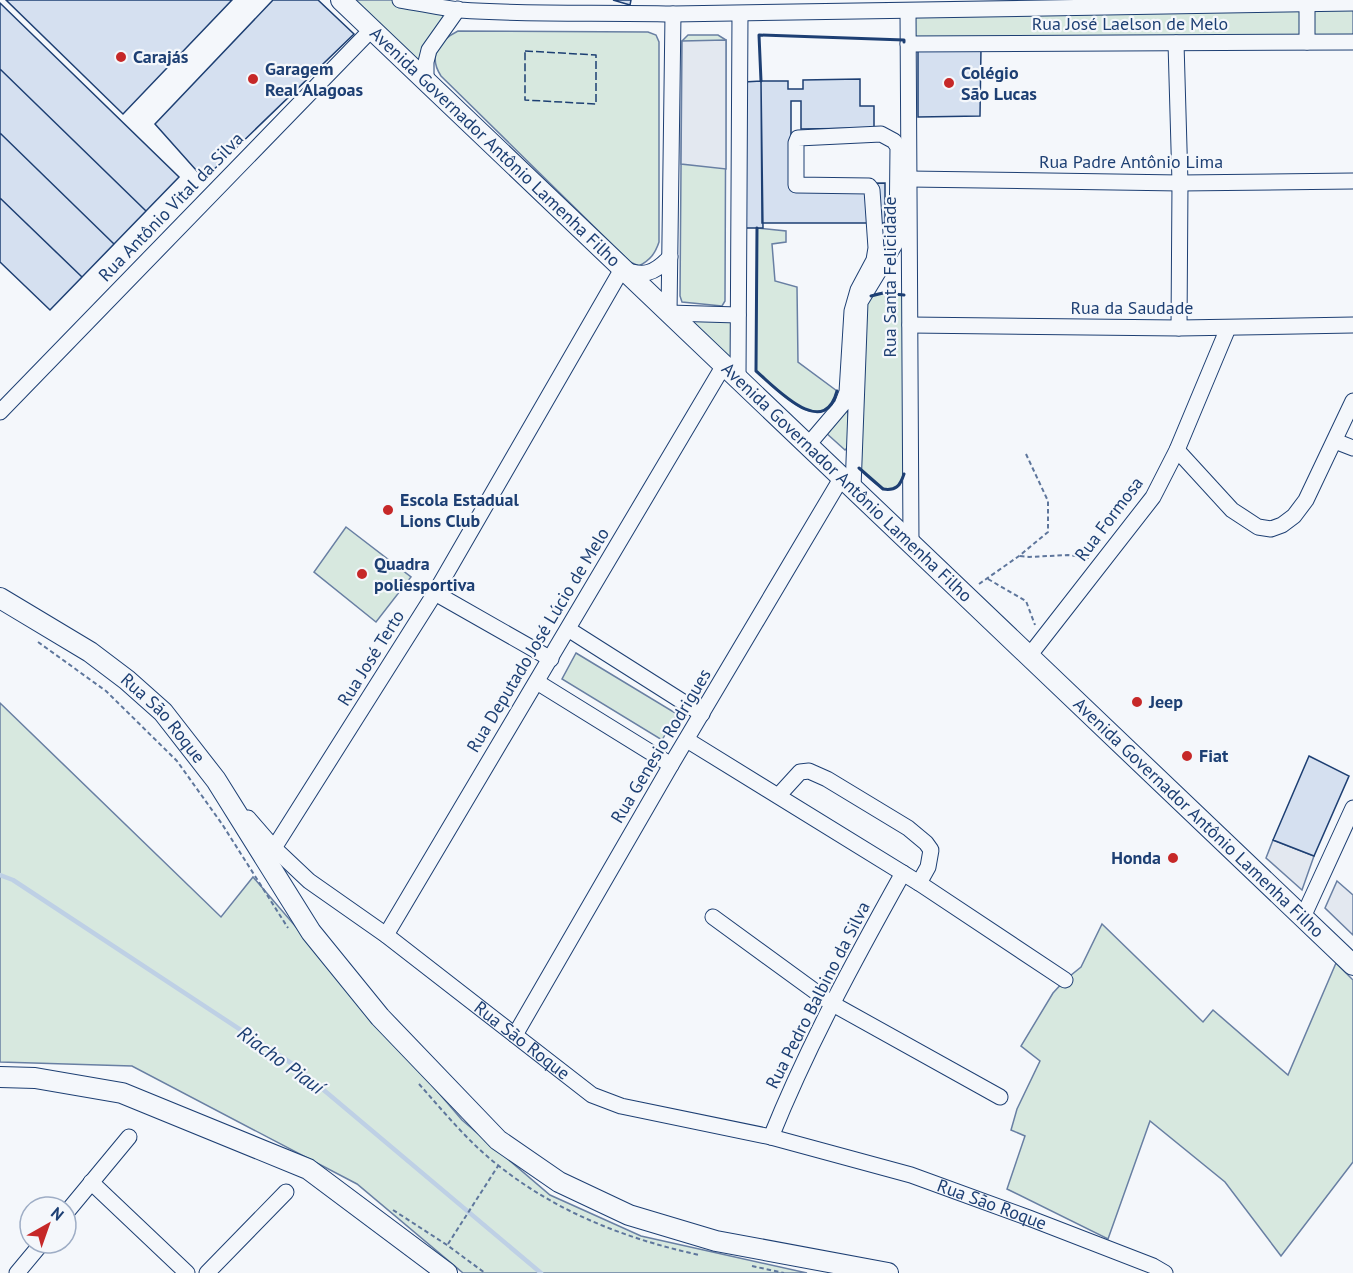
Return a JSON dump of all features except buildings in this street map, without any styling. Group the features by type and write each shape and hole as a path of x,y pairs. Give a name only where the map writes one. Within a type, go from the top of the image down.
{"main road":[{"name":"Avenida Governador Antônio Lamenha Filho","path":"341,0 964,594 1036,649 1303,918 1353,965"},
{"name":"Rua São Roque","path":"0,597 90,652 127,680 163,712 216,780"},
{"path":"216,780 311,932 380,1017 498,1140 559,1182 629,1215 716,1241 888,1273"},
{"path":"0,1077 35,1078 122,1093 308,1169 447,1273"}],"street":[{"path":"400,0 458,9 542,14 604,6 673,14 740,14 908,11 952,5 1353,3"},
{"path":"1307,4 1307,42"},
{"path":"426,80 429,50 458,9"},
{"name":"Rua Santa Felicidade","path":"908,11 911,543"},
{"path":"673,14 669,314 738,315"},
{"path":"731,372 738,315 740,14"},
{"name":"Rua Antônio Vital da Silva","path":"0,412 371,30"},
{"name":"Rua José Laelson de Melo","path":"908,44 1353,42"},
{"path":"1176,43 1180,183 1179,328"},
{"path":"808,445 845,399 852,311 858,290 874,260 876,248 872,190 869,186 796,185 796,143 798,138 881,134 894,141 898,147 897,241 860,302 848,483"},
{"name":"Rua Padre Antônio Lima","path":"909,179 1180,183 1353,181"},
{"path":"622,269 645,274 654,271 670,257"},
{"name":"Rua José Terto","path":"274,848 435,593 622,269"},
{"name":"Rua da Saudade","path":"910,325 1179,328 1353,325"},
{"name":"Rua Formosa","path":"1036,649 1153,497 1177,450 1228,328"},
{"name":"Rua Deputado José Lúcio de Melo","path":"386,935 568,629 731,372"},
{"path":"1177,450 1232,510 1258,527 1271,529 1282,525 1294,516 1306,500 1353,401"},
{"path":"1335,441 1353,448"},
{"name":"Rua Genesio Rodrigues","path":"515,1035 671,765 848,483"},
{"path":"435,593 550,659"},
{"path":"568,629 702,714"},
{"path":"537,682 671,765"},
{"path":"687,740 919,883 1065,980"},
{"path":"779,795 800,771 809,771 827,779 908,828 931,850 928,867 919,883"},
{"name":"Rua São Roque","path":"216,780 274,848 309,881 386,935 592,1095 621,1106 771,1137 911,1175 1029,1218 1153,1266 1165,1273"},
{"path":"1303,918 1353,808"},
{"name":"Rua Pedro Balbino da Silva","path":"771,1137 789,1091 831,1003 903,873"},
{"path":"713,917 831,1003 1000,1097"},
{"path":"78,1199 129,1137"},
{"path":"92,1182 187,1273"},
{"path":"207,1273 286,1192"},
{"path":"17,1273 32,1255"}],"path":[{"path":"964,594 988,579 1048,532 1048,501 1026,454"},
{"path":"1019,556 1068,555 1104,560"},
{"path":"988,579 1026,601 1036,649"},
{"path":"447,1245 498,1166"}],"shaded area":[{"path":"341,0 413,0 458,9 429,50 426,80"},
{"path":"1353,3 1353,42 908,44 908,11"},
{"path":"458,31 648,32 656,35 659,42 659,242 654,253 646,261 639,266 630,262 441,76 435,62 437,50 445,39"},
{"path":"688,35 718,35 726,40 725,301 722,306 682,302 680,296 682,41"},
{"path":"726,40 726,169 681,164 682,41"},
{"path":"757,228 786,231 786,242 772,244 775,281 797,287 798,362 837,391 830,405 821,411 810,411 798,406 756,371"},
{"path":"873,294 904,295 904,474 900,485 889,489 878,486 859,469 865,303"},
{"path":"669,313 738,315 738,378"},
{"path":"848,409 849,446 845,450 825,432"},
{"name":"Quadra poliesportiva","path":"346,527 411,577 376,622 314,572"},
{"path":"576,653 677,714 662,740 562,679"},
{"path":"0,703 221,917 253,877 462,1120 550,1195 641,1236 807,1273 463,1273 357,1184 132,1066 0,1062"},
{"path":"1273,840 1314,856 1302,890 1266,858"},
{"path":"1337,881 1353,895 1353,935 1325,908"},
{"path":"1102,924 1203,1022 1213,1010 1288,1075 1336,963 1353,980 1353,1162 1281,1256 1225,1182 1150,1121 1108,1239 1007,1189 1025,1136 1011,1130 1017,1109 1040,1061 1021,1046 1053,993 1081,967"}],"waterway":[{"name":"Riacho Piauí","path":"0,875 13,880 294,1065 541,1273"}],"fence":[{"path":"525,51 596,55 596,104 525,100 525,51"}],"wall":[{"path":"761,81 759,35 904,40 904,42"},
{"path":"757,228 756,371 787,398 811,411 822,411 831,405 837,391"},
{"path":"871,296 883,293 904,295"},
{"path":"859,468 883,489 897,487 904,474"}],"place":[{"name":"Carajás","path":"121,57"},
{"name":"Garagem Real Alagoas","path":"253,79"},
{"name":"Colégio São Lucas","path":"949,83"},
{"name":"Escola Estadual Lions Club","path":"388,510"},
{"name":"Quadra poliesportiva","path":"362,574"},
{"name":"Jeep","path":"1137,702"},
{"name":"Fiat","path":"1187,756"},
{"name":"Honda","path":"1173,858"}]}
